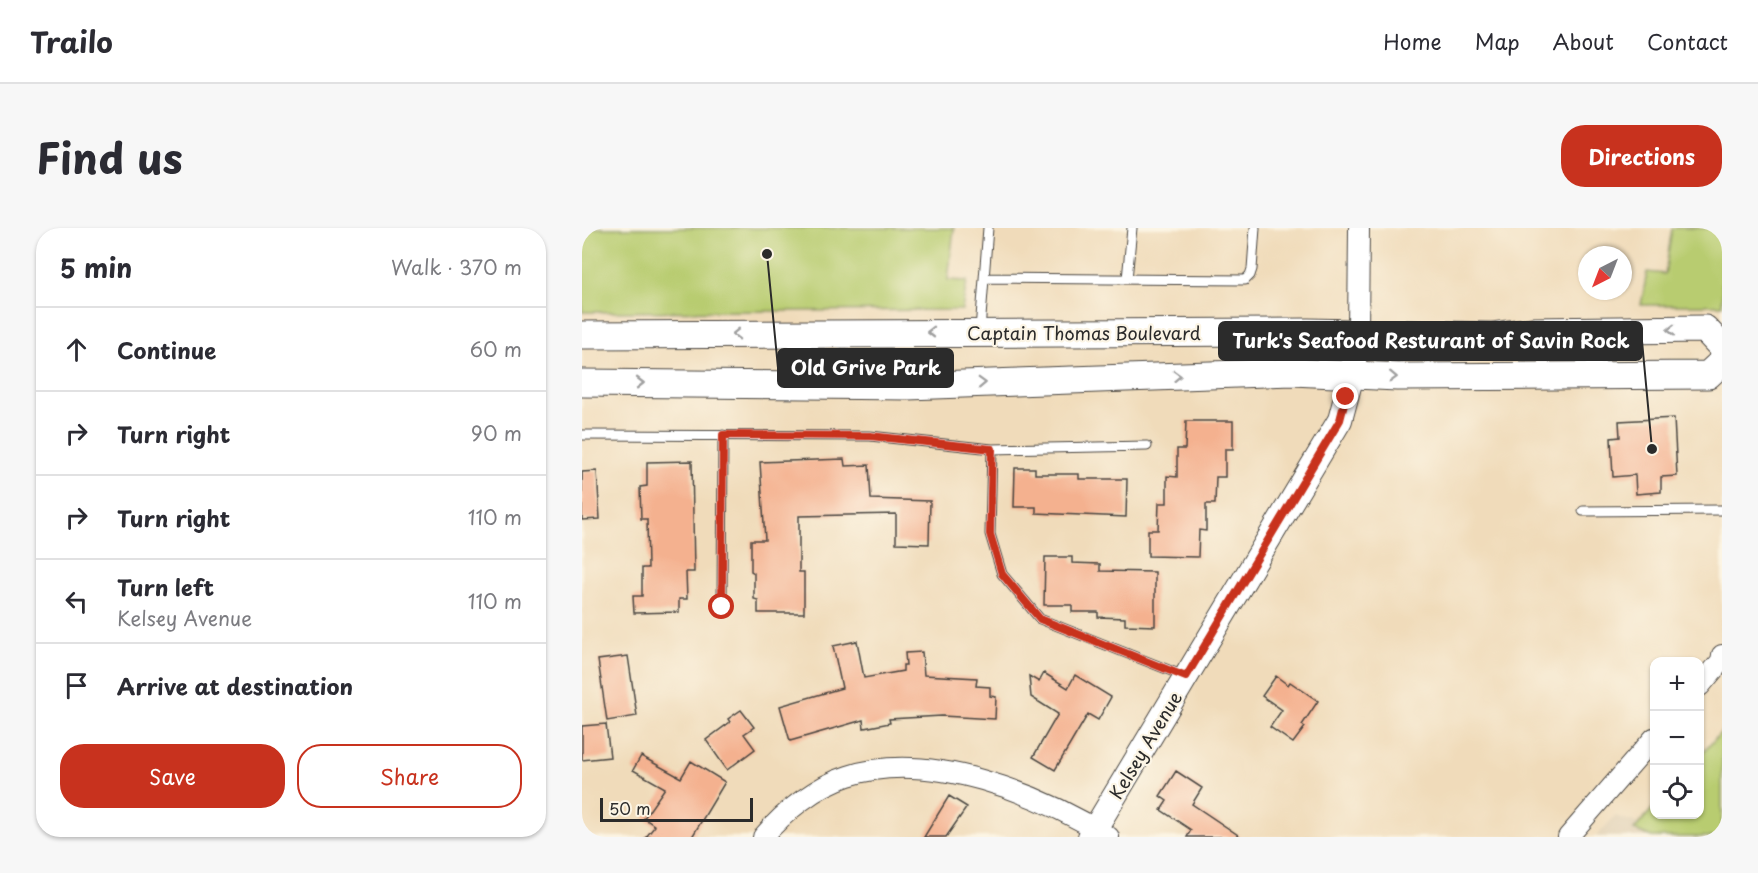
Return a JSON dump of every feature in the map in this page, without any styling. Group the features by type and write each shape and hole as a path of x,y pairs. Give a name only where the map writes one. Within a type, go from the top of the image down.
{"main road":[{"name":"Captain Thomas Boulevard","path":"582,335 980,332 1493,336 1533,331 1705,329 1722,347"},
{"path":"582,383 908,386 1293,372 1397,377 1708,375 1722,362"}],"street":[{"path":"1358,334 1359,228"},
{"name":"Kelsey Avenue","path":"1098,834 1186,677 1340,420 1352,375 1358,334"},
{"path":"1704,681 1721,658"},
{"path":"1568,837 1650,743"},
{"path":"763,837 788,812 818,790 847,776 882,768 964,775 1008,789 1098,834"}],"lane":[{"path":"980,332 988,228"},
{"path":"1127,279 1132,228"},
{"path":"984,278 1245,280 1252,269 1255,228"},
{"path":"582,435 870,436 992,449 1147,446"},
{"path":"722,607 723,435"},
{"path":"992,449 990,534 1002,574 1040,619 1186,677"},
{"path":"1583,512 1722,510"}],"shaded area":[{"path":"1615,816 1680,837 1596,837"}],"green space":[{"path":"582,228 954,228 948,280 967,281 962,310 582,312"},
{"path":"1672,228 1722,228 1722,305 1641,305 1647,272 1665,274"},
{"path":"1722,731 1722,837 1652,837 1634,830 1650,812 1650,819 1704,819 1704,751"}],"building":[{"path":"1674,418 1677,476 1661,477 1661,492 1636,494 1635,475 1613,477 1611,438 1620,437 1619,421"},
{"path":"1186,421 1233,421 1233,449 1225,449 1225,477 1216,477 1215,504 1206,504 1206,531 1199,530 1198,557 1148,556 1148,530 1158,530 1159,503 1167,503 1167,476 1177,477 1177,449 1185,449"},
{"path":"844,459 845,466 869,465 871,499 930,501 929,544 896,543 896,514 799,516 799,572 804,572 804,613 758,613 758,600 754,599 754,573 751,571 751,540 765,540 760,462"},
{"path":"692,461 694,572 686,572 687,599 679,599 679,612 634,613 633,596 642,596 642,568 648,568 647,519 641,519 640,487 647,486 647,462"},
{"path":"1015,468 1035,468 1035,474 1079,474 1079,479 1127,479 1126,517 1036,513 1036,507 1014,507"},
{"path":"597,471 600,519 582,520 582,472"},
{"path":"1045,557 1072,557 1072,563 1100,564 1100,571 1155,572 1155,626 1125,625 1125,618 1098,617 1098,612 1072,612 1072,605 1044,605"},
{"path":"857,641 864,678 903,671 903,665 906,665 905,653 922,652 924,675 977,678 976,686 990,687 990,696 996,697 995,719 942,716 889,719 890,723 864,728 863,720 790,741 780,706 842,688 833,646"},
{"path":"628,656 637,716 607,721 598,660"},
{"path":"1044,673 1068,688 1075,675 1111,697 1098,720 1088,714 1055,770 1033,757 1058,714 1031,697 1029,676 1039,682"},
{"path":"1276,676 1288,685 1290,682 1318,701 1302,725 1305,727 1293,743 1270,727 1282,710 1262,696"},
{"path":"741,710 754,727 744,734 755,749 727,770 706,740 730,722 728,719"},
{"path":"606,724 610,757 582,760 582,726"},
{"path":"641,756 681,778 691,761 725,782 692,837 646,837 655,826 644,818 665,788 633,770"},
{"path":"1176,771 1202,788 1192,804 1241,837 1187,837 1191,830 1161,810 1167,801 1160,796"},
{"path":"949,796 967,807 946,837 924,837"}],"place":[{"name":"Old Grive Park","path":"767,254"},
{"name":"Turk's Seafood Resturant of Savin Rock","path":"1652,449"}],"route":[{"path":"722,607 723,435 870,436 992,449 990,534 1002,574 1040,619 1186,677 1340,420 1346,397"}]}
